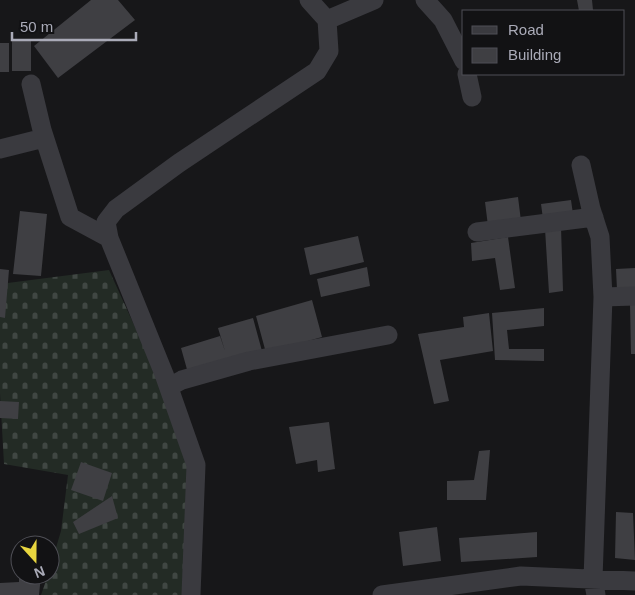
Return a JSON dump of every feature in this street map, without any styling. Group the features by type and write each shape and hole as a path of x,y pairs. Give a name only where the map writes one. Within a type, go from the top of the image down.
{"street":[{"path":"191,595 196,465 169,387 109,238 106,222 116,209 187,158 317,71 329,50 326,20 309,0"},
{"path":"326,20 374,0"},
{"path":"425,0 443,20 462,57"},
{"path":"467,75 472,97"},
{"path":"31,84 44,138 70,218 109,238"},
{"path":"0,149 44,138"},
{"path":"581,165 600,237 603,297 595,587"},
{"path":"477,232 594,217"},
{"path":"603,297 635,296"},
{"path":"169,387 182,380 249,362 388,335"},
{"path":"382,595 474,589 521,576 595,587 635,582"}],"green space":[{"path":"109,270 171,406 192,471 192,595 41,595 44,585 60,585 60,535 68,475 4,464 0,393 0,284"}],"building":[{"path":"91,0 118,0 135,20 58,78 34,46"},
{"path":"577,0 592,0 593,10 579,10"},
{"path":"12,40 31,40 31,71 12,71"},
{"path":"0,43 9,43 9,72 0,72"},
{"path":"518,197 521,221 488,226 485,202"},
{"path":"571,200 573,214 543,219 541,204"},
{"path":"20,211 47,214 41,276 13,274"},
{"path":"561,227 563,291 549,293 545,229"},
{"path":"358,236 364,262 310,275 304,248"},
{"path":"508,237 515,288 500,290 495,258 472,261 471,243"},
{"path":"367,267 370,286 321,297 317,279"},
{"path":"635,268 635,289 617,290 616,269"},
{"path":"0,269 9,270 5,318 0,317"},
{"path":"312,300 322,337 266,353 256,316"},
{"path":"630,304 635,304 635,354 631,354"},
{"path":"544,308 544,326 507,330 509,349 544,349 544,361 495,360 492,313"},
{"path":"489,313 493,351 440,360 449,401 434,404 418,334 464,327 463,317"},
{"path":"253,318 262,351 188,373 181,348 220,336 225,351 218,328"},
{"path":"0,401 19,402 18,419 0,418"},
{"path":"329,422 335,469 318,472 317,460 296,464 289,427"},
{"path":"490,450 486,500 447,500 447,481 474,480 479,451"},
{"path":"81,462 112,473 103,501 71,490"},
{"path":"112,496 118,518 79,534 73,522"},
{"path":"616,512 633,513 635,560 615,558"},
{"path":"437,527 441,561 403,566 399,532"},
{"path":"537,532 537,557 461,562 459,538"},
{"path":"0,583 40,585 39,595 0,595"}]}
